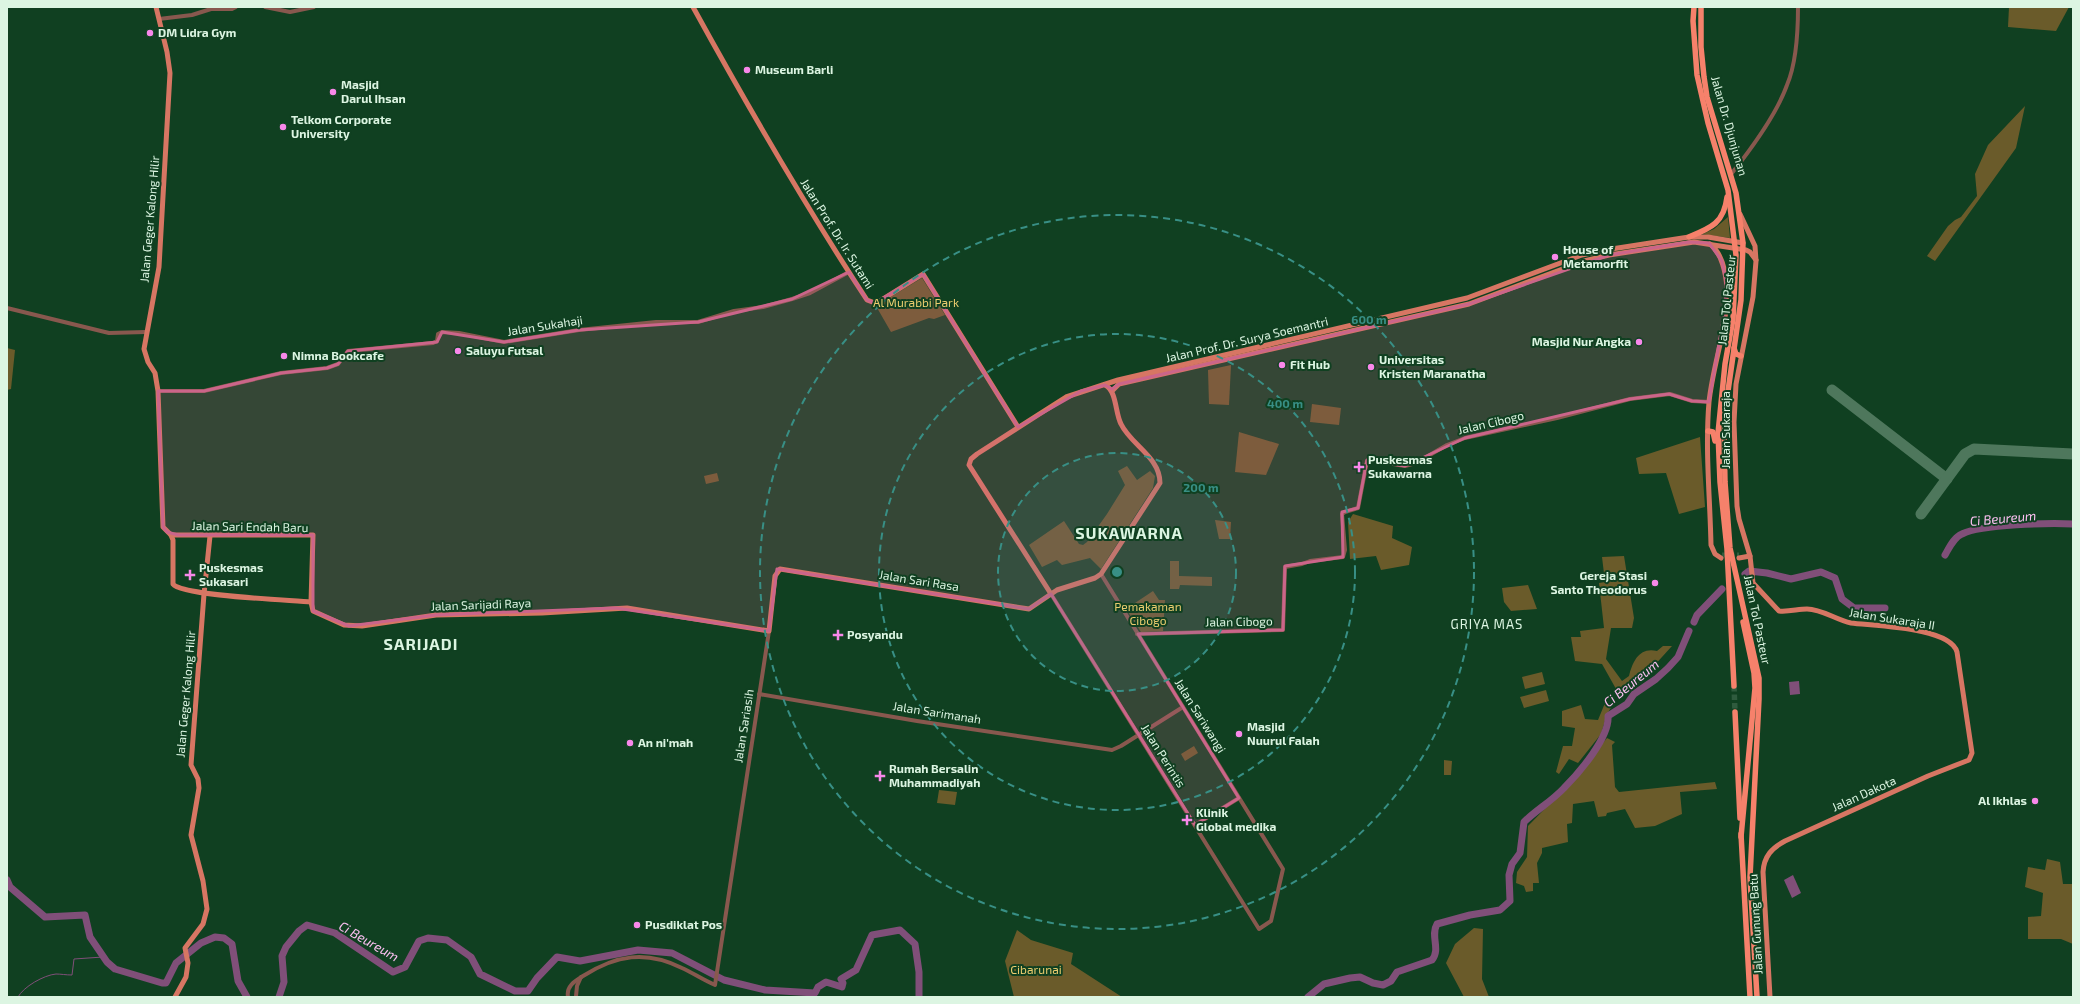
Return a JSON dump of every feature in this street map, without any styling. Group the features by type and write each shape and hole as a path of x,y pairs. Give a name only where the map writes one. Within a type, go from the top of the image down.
{"highway":[{"name":"Jalan Dr. Djunjunan","path":"1694,7 1693,21 1698,81 1728,190 1735,248"},
{"name":"Jalan Dr. Djunjunan","path":"1701,7 1701,47 1707,97 1732,172 1743,246"},
{"path":"1689,237 1719,221 1726,205 1728,190"},
{"name":"Jalan Tol Pasteur","path":"1743,246 1743,279 1724,432 1730,548 1758,678 1759,700 1750,877 1757,997"},
{"name":"Jalan Tol Pasteur","path":"1734,686 1727,549 1719,469 1720,404 1733,319 1736,275 1735,248"},
{"path":"1732,362 1740,358 1736,354 1734,348"},
{"path":"1708,430 1712,431 1715,436 1719,469"},
{"path":"1727,549 1754,674 1755,688 1741,837"},
{"path":"1735,712 1750,997"}],"main road":[{"name":"Jalan Geger Kalong Hilir","path":"156,7 167,52 170,73 159,267 146,332 144,353 148,363 154,371 158,391 163,526 172,537 173,586 204,594"},
{"name":"Jalan Prof. Dr. Ir. Sutami","path":"693,7 746,103 790,178 867,300 875,303 923,274 1018,427"},
{"name":"Jalan Sukaraja","path":"1739,213 1753,242 1756,261 1753,297 1740,358 1734,422 1741,525 1752,565 1752,576"},
{"name":"Jalan Prof. Dr. Surya Soemantri","path":"1051,594 969,464 971,459 977,454 1066,397 1118,380 1467,298 1588,254 1652,241 1689,237 1708,237 1735,242 1743,246"},
{"name":"Jalan Prof. Dr. Surya Soemantri","path":"1112,391 1119,384 1469,304 1596,258 1679,244 1709,243 1735,248 1743,246"},
{"path":"1709,243 1722,261 1726,280 1727,296 1710,402 1708,430 1710,512 1713,552 1722,557"},
{"path":"1743,246 1750,252 1756,261"},
{"path":"1722,261 1728,247"},
{"path":"1100,574 1160,482 1160,478 1154,463 1130,438 1121,424 1112,391 1105,385"},
{"name":"Jalan Sari Endah Baru","path":"172,537 178,535 314,535 311,602"},
{"name":"Jalan Geger Kalong Hilir","path":"175,997 186,977 187,959 185,953 187,943 203,924 208,909 203,881 191,834 200,788 198,779 190,765 210,536"},
{"path":"1740,557 1750,556"},
{"name":"Jalan Sari Rasa","path":"780,569 1029,609 1057,590 1095,578 1100,574"},
{"name":"Jalan Sariasih","path":"768,631 775,576 780,569"},
{"name":"Jalan Sukaraja II","path":"1752,576 1753,583 1757,589 1779,611 1812,610 1841,620 1904,628 1940,636 1951,642 1957,652 1972,753 1970,760"},
{"path":"204,594 311,602"},
{"name":"Jalan Sarijadi Raya","path":"311,602 314,613 349,626 365,626 436,615 542,613 616,608 768,631"},
{"name":"Jalan Dakota","path":"1769,852 1785,841 1939,772 1970,760"},
{"name":"Jalan Gunung Batu","path":"1769,852 1764,861 1763,872 1770,997"}],"street":[{"path":"159,20 192,15 211,9 232,9 236,7"},
{"path":"265,7 290,12 314,7"},
{"path":"1732,172 1776,111 1788,84 1798,25 1798,7"},
{"name":"Jalan Sukahaji","path":"158,391 208,391 281,373 327,368 338,364 348,351 433,342 437,341 438,334 442,332 459,333 504,342 579,330 656,322 698,322 734,311 762,307 792,299 810,293 849,272"},
{"path":"7,308 109,333 146,332"},
{"name":"Jalan Cibogo","path":"1137,634 1284,630 1285,567 1302,564 1310,560 1343,556 1345,550 1342,514 1358,508 1368,461 1375,460 1405,466 1416,462 1447,445 1465,438 1557,418 1630,398 1670,394 1692,401 1710,402"},
{"name":"Jalan Sariwangi","path":"1100,574 1283,869 1271,921 1259,929"},
{"name":"Jalan Perintis","path":"1051,594 1259,929"},
{"name":"Jalan Sariasih","path":"581,977 595,968 613,960 638,956 681,968 715,983 768,631"},
{"name":"Jalan Sarimanah","path":"759,694 917,721 1112,750 1138,735"},
{"path":"1138,735 1183,707"},
{"path":"1195,825 1239,798"},
{"path":"581,977 576,996 568,997 568,990 570,986 581,977"}],"highlighted area":[{"path":"1689,242 1709,243 1722,261 1726,280 1725,309 1709,402 1692,401 1669,394 1630,399 1465,438 1405,466 1367,460 1358,508 1342,512 1343,557 1285,566 1283,630 1138,634 1239,798 1195,825 1051,594 1029,609 777,569 769,631 616,608 436,615 349,626 313,611 313,535 178,535 167,532 163,527 158,391 204,391 281,373 327,368 338,364 348,351 437,342 442,332 504,342 579,330 698,322 792,299 849,272 867,300 875,303 923,274 1018,427 1081,391 1105,385 1112,389 1119,384 1469,304 1609,255"}],"green space":[{"path":"2009,7 2069,7 2056,31 2008,27"},
{"path":"2025,106 2016,148 1935,261 1927,256 1948,226 1961,217 1977,196 1975,174 1988,145"},
{"path":"1728,217 1730,238 1703,234 1714,229"},
{"name":"Al Murabbi Park","path":"922,278 945,315 934,319 929,318 891,332 876,306"},
{"path":"7,348 15,350 11,389 7,390"},
{"path":"1231,365 1229,405 1209,404 1208,370"},
{"path":"1312,404 1341,408 1339,425 1310,422"},
{"path":"1239,432 1279,444 1266,475 1235,472"},
{"path":"1700,437 1705,507 1679,514 1666,473 1639,474 1636,458"},
{"path":"1127,466 1137,480 1150,471 1155,476 1153,488 1101,569 1090,558 1062,565 1057,560 1042,567 1029,545 1064,521 1079,544 1083,545 1087,542 1125,485 1118,471"},
{"path":"717,473 719,481 706,484 704,476"},
{"path":"1353,514 1393,526 1392,538 1412,547 1409,565 1381,570 1376,556 1350,559 1348,522"},
{"path":"1215,520 1231,522 1230,539 1219,539"},
{"path":"1624,556 1634,618 1632,628 1611,628 1606,659 1622,681 1629,676 1635,660 1642,653 1651,650 1657,651 1663,646 1672,646 1632,690 1620,696 1602,664 1575,661 1571,637 1581,637 1580,631 1604,628 1599,583 1605,582 1602,557"},
{"path":"1170,561 1179,561 1179,576 1212,577 1212,586 1180,585 1179,589 1170,589"},
{"path":"1528,585 1537,609 1511,611 1504,602 1502,588"},
{"name":"Pemakaman Cibogo","path":"1153,591 1159,600 1165,600 1163,631 1141,632 1126,609"},
{"path":"1542,672 1545,684 1525,689 1522,677"},
{"path":"1546,690 1549,701 1524,708 1520,697"},
{"path":"1605,703 1614,703 1607,714 1601,734 1578,763 1569,759 1559,774 1556,772 1563,746 1572,746 1575,728 1562,726 1562,711 1581,705 1585,719 1598,720"},
{"path":"1607,738 1615,742 1612,745 1615,787 1619,792 1715,782 1717,789 1680,792 1682,814 1655,826 1635,828 1625,809 1607,813 1606,816 1598,817 1594,801 1573,804 1572,823 1567,824 1568,842 1542,848 1542,853 1537,863 1539,883 1533,883 1533,891 1526,892 1524,886 1516,883 1517,872 1527,857 1528,826 1570,783"},
{"path":"1194,746 1198,753 1185,761 1181,754"},
{"path":"1444,760 1452,761 1451,775 1444,775"},
{"path":"939,790 957,792 955,805 937,803"},
{"path":"2047,859 2060,862 2063,884 2073,884 2073,944 2061,939 2028,939 2028,917 2041,916 2043,893 2025,887 2028,867 2045,870"},
{"path":"1474,928 1483,929 1482,979 1489,997 1464,997 1446,963 1455,944"},
{"name":"Cibarunai","path":"1017,930 1031,940 1073,953 1071,964 1122,997 1014,997 1005,961"}],"shaded area":[{"path":"1799,681 1800,694 1790,695 1789,682"},
{"path":"1793,875 1801,893 1792,898 1784,880"}],"waterway":[{"name":"Ci Beureum","path":"1945,555 1959,535 1972,531 2000,526 2073,524"},
{"name":"Ci Beureum","path":"1745,574 1749,571 1767,573 1791,579 1821,572 1835,578 1842,599 1854,608 1885,608"},
{"name":"Ci Beureum","path":"1694,622 1697,615 1722,589"},
{"name":"Ci Beureum","path":"1308,997 1324,984 1350,978 1360,977 1373,983 1383,985 1391,981 1397,972 1432,960 1436,951 1435,929 1437,924 1470,915 1500,910 1510,901 1509,875 1512,864 1520,853 1524,822 1559,793 1585,764 1604,734 1608,716 1627,704 1634,694 1656,679 1678,657 1689,631"},
{"name":"Ci Beureum","path":"7,880 10,887 45,917 85,915 90,937 107,962 115,969 162,983 166,983 176,963 201,943 215,937 224,938 232,944 238,981 247,997"},
{"name":"Ci Beureum","path":"279,997 284,982 282,956 286,947 299,931 307,925 335,933 393,972 405,967 419,941 428,938 447,940 471,957 480,974 515,991 528,991 537,978 557,957 580,961 638,950 672,953 724,980 765,990 815,993 818,987 826,982 842,987 843,983 841,979 856,970 872,935 900,930 915,944 919,972 919,997"},
{"path":"18,997 24,989 34,982 46,977 56,974 72,975 74,959 103,957"}],"taxiway":[{"path":"1832,390 1947,479"},
{"path":"1921,514 1965,454 1974,449 2073,454"}],"tunnel":[{"path":"1722,555 1739,555"},
{"path":"1734,686 1735,712"}],"place":[{"name":"DM Lidra Gym","path":"150,33"},
{"name":"Museum Barli","path":"747,70"},
{"name":"Masjid Darul Ihsan","path":"333,92"},
{"name":"Telkom Corporate University","path":"283,127"},
{"name":"House of Metamorfit","path":"1555,257"},
{"name":"Masjid Nur Angka","path":"1639,342"},
{"name":"Saluyu Futsal","path":"458,351"},
{"name":"Nimna Bookcafe","path":"284,356"},
{"name":"Fit Hub","path":"1282,365"},
{"name":"Universitas Kristen Maranatha","path":"1371,367"},
{"name":"Puskesmas Sukawarna","path":"1359,467"},
{"name":"Puskesmas Sukasari","path":"190,575"},
{"name":"Gereja Stasi Santo Theodorus","path":"1655,583"},
{"name":"Posyandu","path":"838,635"},
{"name":"Masjid Nuurul Falah","path":"1239,734"},
{"name":"An ni'mah","path":"630,743"},
{"name":"Rumah Bersalin Muhammadiyah","path":"880,776"},
{"name":"Al Ikhlas","path":"2035,801"},
{"name":"Klinik Global medika","path":"1187,820"},
{"name":"Pusdiklat Pos","path":"637,925"}],"district":[{"name":"SUKAWARNA","path":"1129,533"},
{"name":"GRIYA MAS","path":"1487,624"},
{"name":"SARIJADI","path":"421,644"}]}
